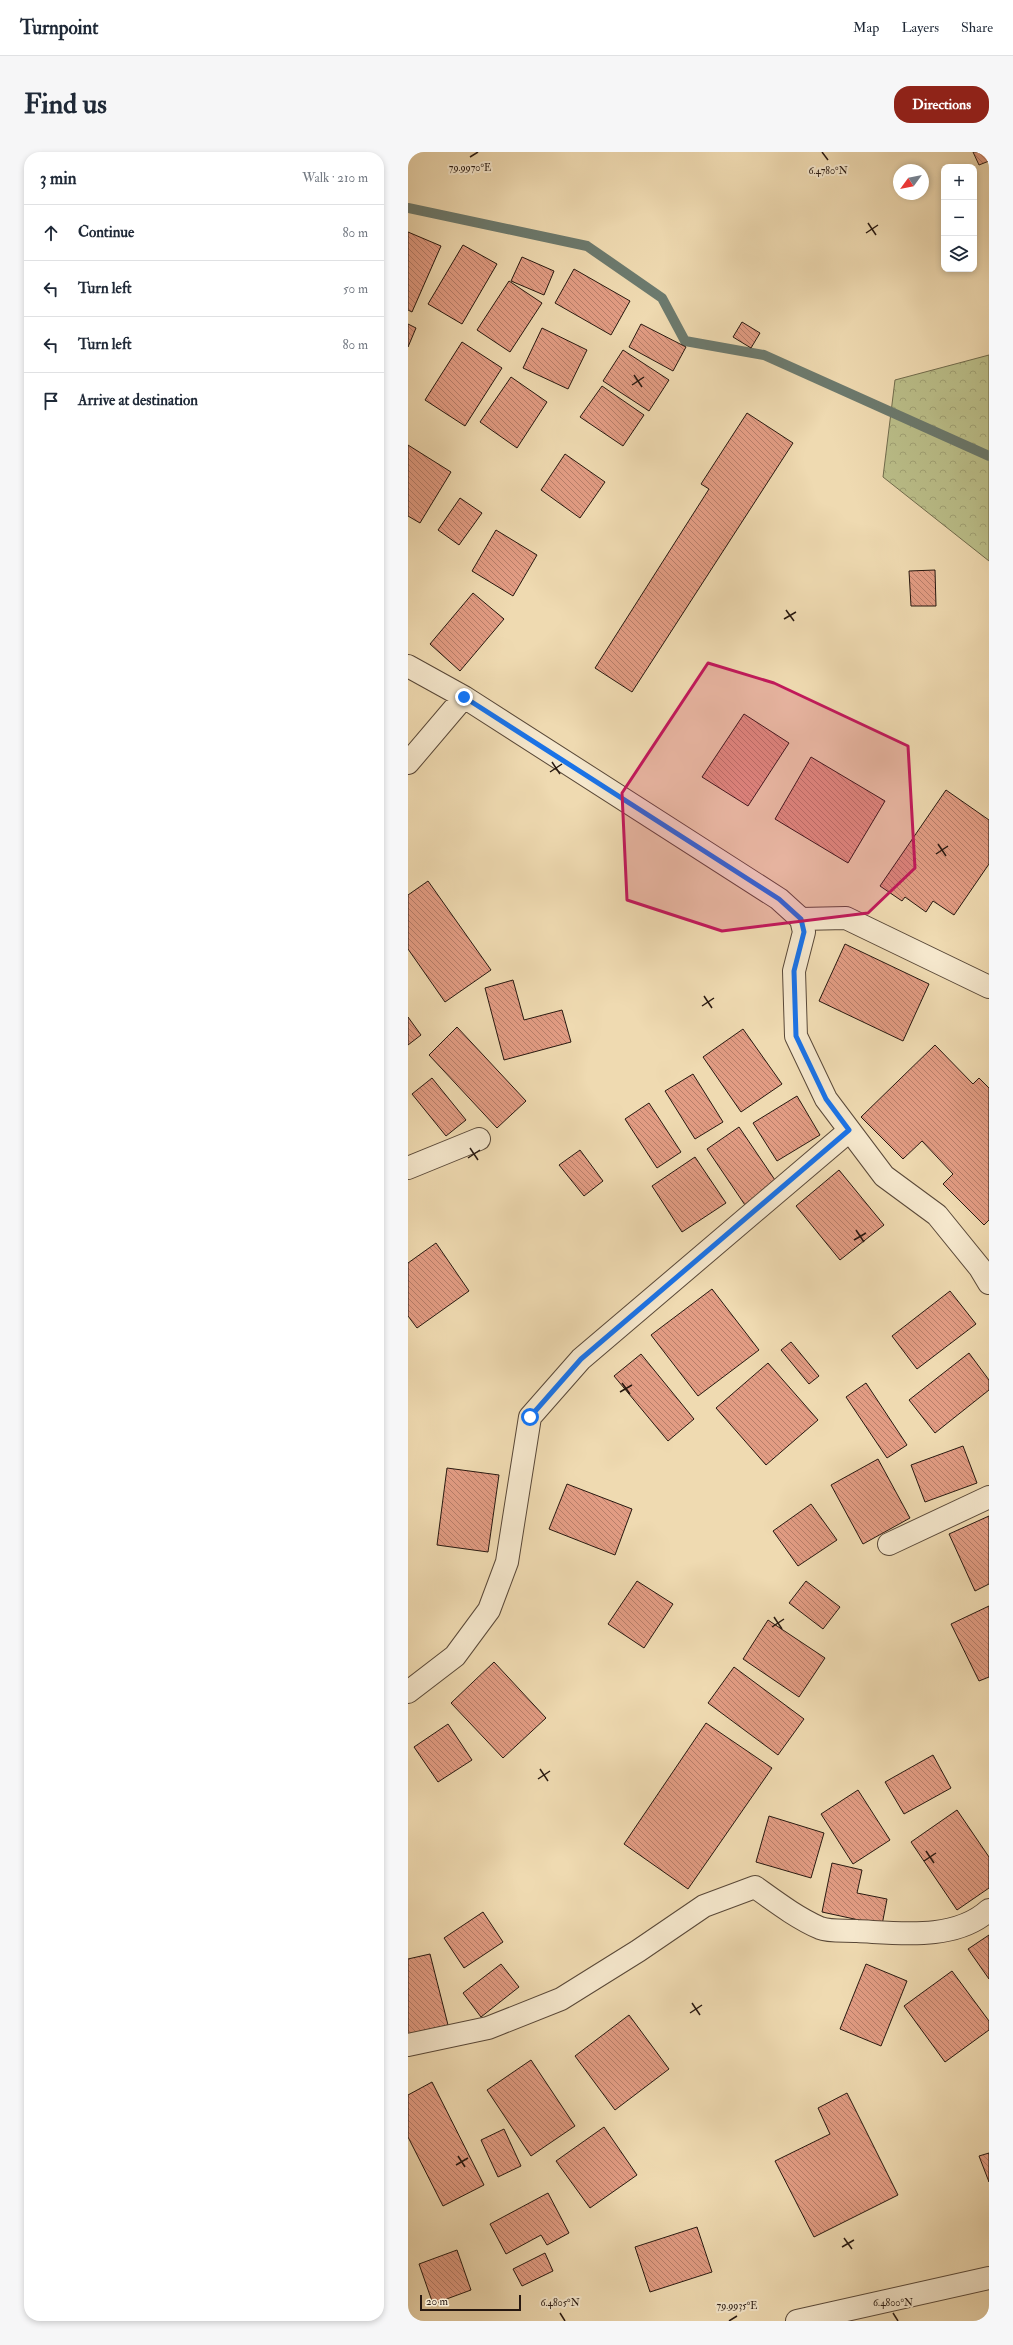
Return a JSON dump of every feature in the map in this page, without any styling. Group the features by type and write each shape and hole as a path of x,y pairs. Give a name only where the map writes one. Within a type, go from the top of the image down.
{"street":[{"path":"408,666 464,697 779,899 801,919 804,932 794,971 796,1036 826,1099 884,1176 937,1215 980,1268 989,1283"},
{"path":"408,763 464,697"},
{"path":"801,919 846,918 989,987"},
{"path":"408,1692 455,1656 489,1610 507,1562 530,1417 581,1359 849,1130"},
{"path":"408,1168 479,1139"},
{"path":"889,1544 989,1497"},
{"path":"408,2045 488,2028 561,1999 638,1951 704,1906 755,1887 787,1910 822,1929 909,1933 942,1930 979,1918 989,1910"},
{"path":"798,2321 989,2278"}],"highlighted area":[{"path":"708,663 774,683 908,746 915,868 868,913 722,931 627,900 622,793"}],"green space":[{"path":"989,355 989,561 883,477 895,380"}],"building":[{"path":"973,152 989,152 989,161 979,165"},
{"path":"408,232 441,246 412,312 408,310"},
{"path":"463,245 497,264 462,324 428,304"},
{"path":"522,257 554,271 544,295 511,281"},
{"path":"574,269 630,301 611,335 555,303"},
{"path":"509,281 542,303 510,352 477,330"},
{"path":"742,322 760,333 751,348 733,337"},
{"path":"408,324 416,328 408,347"},
{"path":"641,324 686,347 673,371 629,347"},
{"path":"542,328 587,350 568,389 523,368"},
{"path":"462,342 502,368 465,426 425,400"},
{"path":"623,350 669,380 649,411 603,381"},
{"path":"511,377 547,402 517,448 480,422"},
{"path":"602,386 644,415 623,446 580,417"},
{"path":"747,413 793,443 632,692 595,668 709,489 701,484"},
{"path":"408,445 451,472 420,523 408,516"},
{"path":"565,454 605,482 580,518 541,490"},
{"path":"460,498 482,513 459,545 438,530"},
{"path":"496,530 537,555 513,596 472,571"},
{"path":"935,570 936,606 911,606 909,571"},
{"path":"473,593 504,619 460,671 430,644"},
{"path":"744,714 789,743 748,806 702,777"},
{"path":"811,757 885,801 848,863 775,819"},
{"path":"946,790 989,820 989,864 954,915 933,901 926,912 905,897 902,901 880,886"},
{"path":"428,881 491,970 445,1002 408,949 408,895"},
{"path":"845,944 929,984 903,1041 819,1001"},
{"path":"513,980 524,1020 562,1010 571,1042 504,1060 485,988"},
{"path":"408,1017 421,1035 408,1045"},
{"path":"457,1027 526,1101 497,1128 429,1055"},
{"path":"743,1029 782,1084 741,1112 703,1057"},
{"path":"935,1045 973,1084 979,1078 989,1088 989,1220 984,1225 943,1184 953,1174 922,1141 903,1159 861,1117"},
{"path":"693,1074 723,1122 695,1139 665,1091"},
{"path":"432,1078 466,1120 446,1136 412,1094"},
{"path":"797,1096 820,1135 777,1161 753,1123"},
{"path":"649,1103 681,1152 657,1168 625,1119"},
{"path":"739,1127 777,1183 745,1205 707,1149"},
{"path":"580,1150 603,1181 584,1196 559,1165"},
{"path":"695,1157 726,1203 682,1232 652,1186"},
{"path":"839,1170 884,1225 840,1260 796,1206"},
{"path":"436,1243 469,1291 417,1328 408,1316 408,1263"},
{"path":"712,1289 759,1350 698,1396 651,1335"},
{"path":"950,1291 976,1324 917,1369 892,1336"},
{"path":"791,1342 819,1376 809,1384 781,1350"},
{"path":"969,1353 989,1380 989,1390 935,1433 909,1400"},
{"path":"641,1354 694,1419 668,1441 614,1376"},
{"path":"768,1363 818,1420 766,1465 716,1408"},
{"path":"866,1383 907,1445 887,1458 846,1397"},
{"path":"963,1446 977,1483 925,1502 911,1465"},
{"path":"878,1459 910,1518 863,1544 831,1485"},
{"path":"447,1468 499,1475 488,1552 437,1545"},
{"path":"567,1484 632,1509 615,1555 549,1529"},
{"path":"811,1504 837,1540 798,1566 773,1531"},
{"path":"989,1516 989,1584 975,1591 949,1534"},
{"path":"637,1581 673,1604 644,1648 608,1624"},
{"path":"806,1581 840,1607 823,1629 789,1603"},
{"path":"989,1606 989,1677 979,1681 951,1624"},
{"path":"768,1620 825,1658 799,1697 743,1659"},
{"path":"494,1662 546,1718 503,1758 451,1703"},
{"path":"734,1667 804,1719 778,1755 708,1703"},
{"path":"706,1723 772,1768 688,1889 624,1844"},
{"path":"448,1724 472,1760 438,1782 414,1747"},
{"path":"933,1755 951,1788 904,1814 885,1782"},
{"path":"858,1790 890,1840 853,1864 821,1814"},
{"path":"957,1810 989,1857 989,1888 957,1910 911,1842"},
{"path":"769,1816 824,1833 811,1878 756,1862"},
{"path":"832,1863 862,1870 857,1893 887,1899 882,1925 822,1912"},
{"path":"483,1912 503,1942 464,1968 444,1938"},
{"path":"989,1935 989,1979 968,1949"},
{"path":"430,1954 448,2025 408,2034 408,1959"},
{"path":"501,1964 519,1987 481,2017 463,1993"},
{"path":"866,1964 907,1981 881,2046 840,2029"},
{"path":"952,1971 989,2021 989,2030 945,2062 904,2006"},
{"path":"629,2015 669,2069 615,2110 575,2056"},
{"path":"531,2060 575,2126 531,2156 487,2090"},
{"path":"432,2082 484,2185 443,2206 408,2137 408,2095"},
{"path":"847,2093 898,2195 814,2237 775,2161 830,2134 818,2108"},
{"path":"604,2127 637,2175 590,2208 556,2161"},
{"path":"504,2129 521,2166 498,2177 481,2140"},
{"path":"989,2153 989,2182 979,2156"},
{"path":"548,2193 569,2233 547,2245 541,2235 506,2254 490,2224"},
{"path":"697,2227 712,2272 650,2292 635,2247"},
{"path":"457,2250 471,2290 433,2304 419,2264"},
{"path":"545,2253 553,2271 522,2286 513,2269"}],"waterway":[{"path":"408,208 587,246 662,298 685,341 764,355 989,456"}],"route":[{"path":"464,697 779,899 801,919 804,932 794,971 796,1036 826,1099 849,1130 581,1359 530,1417"}]}
